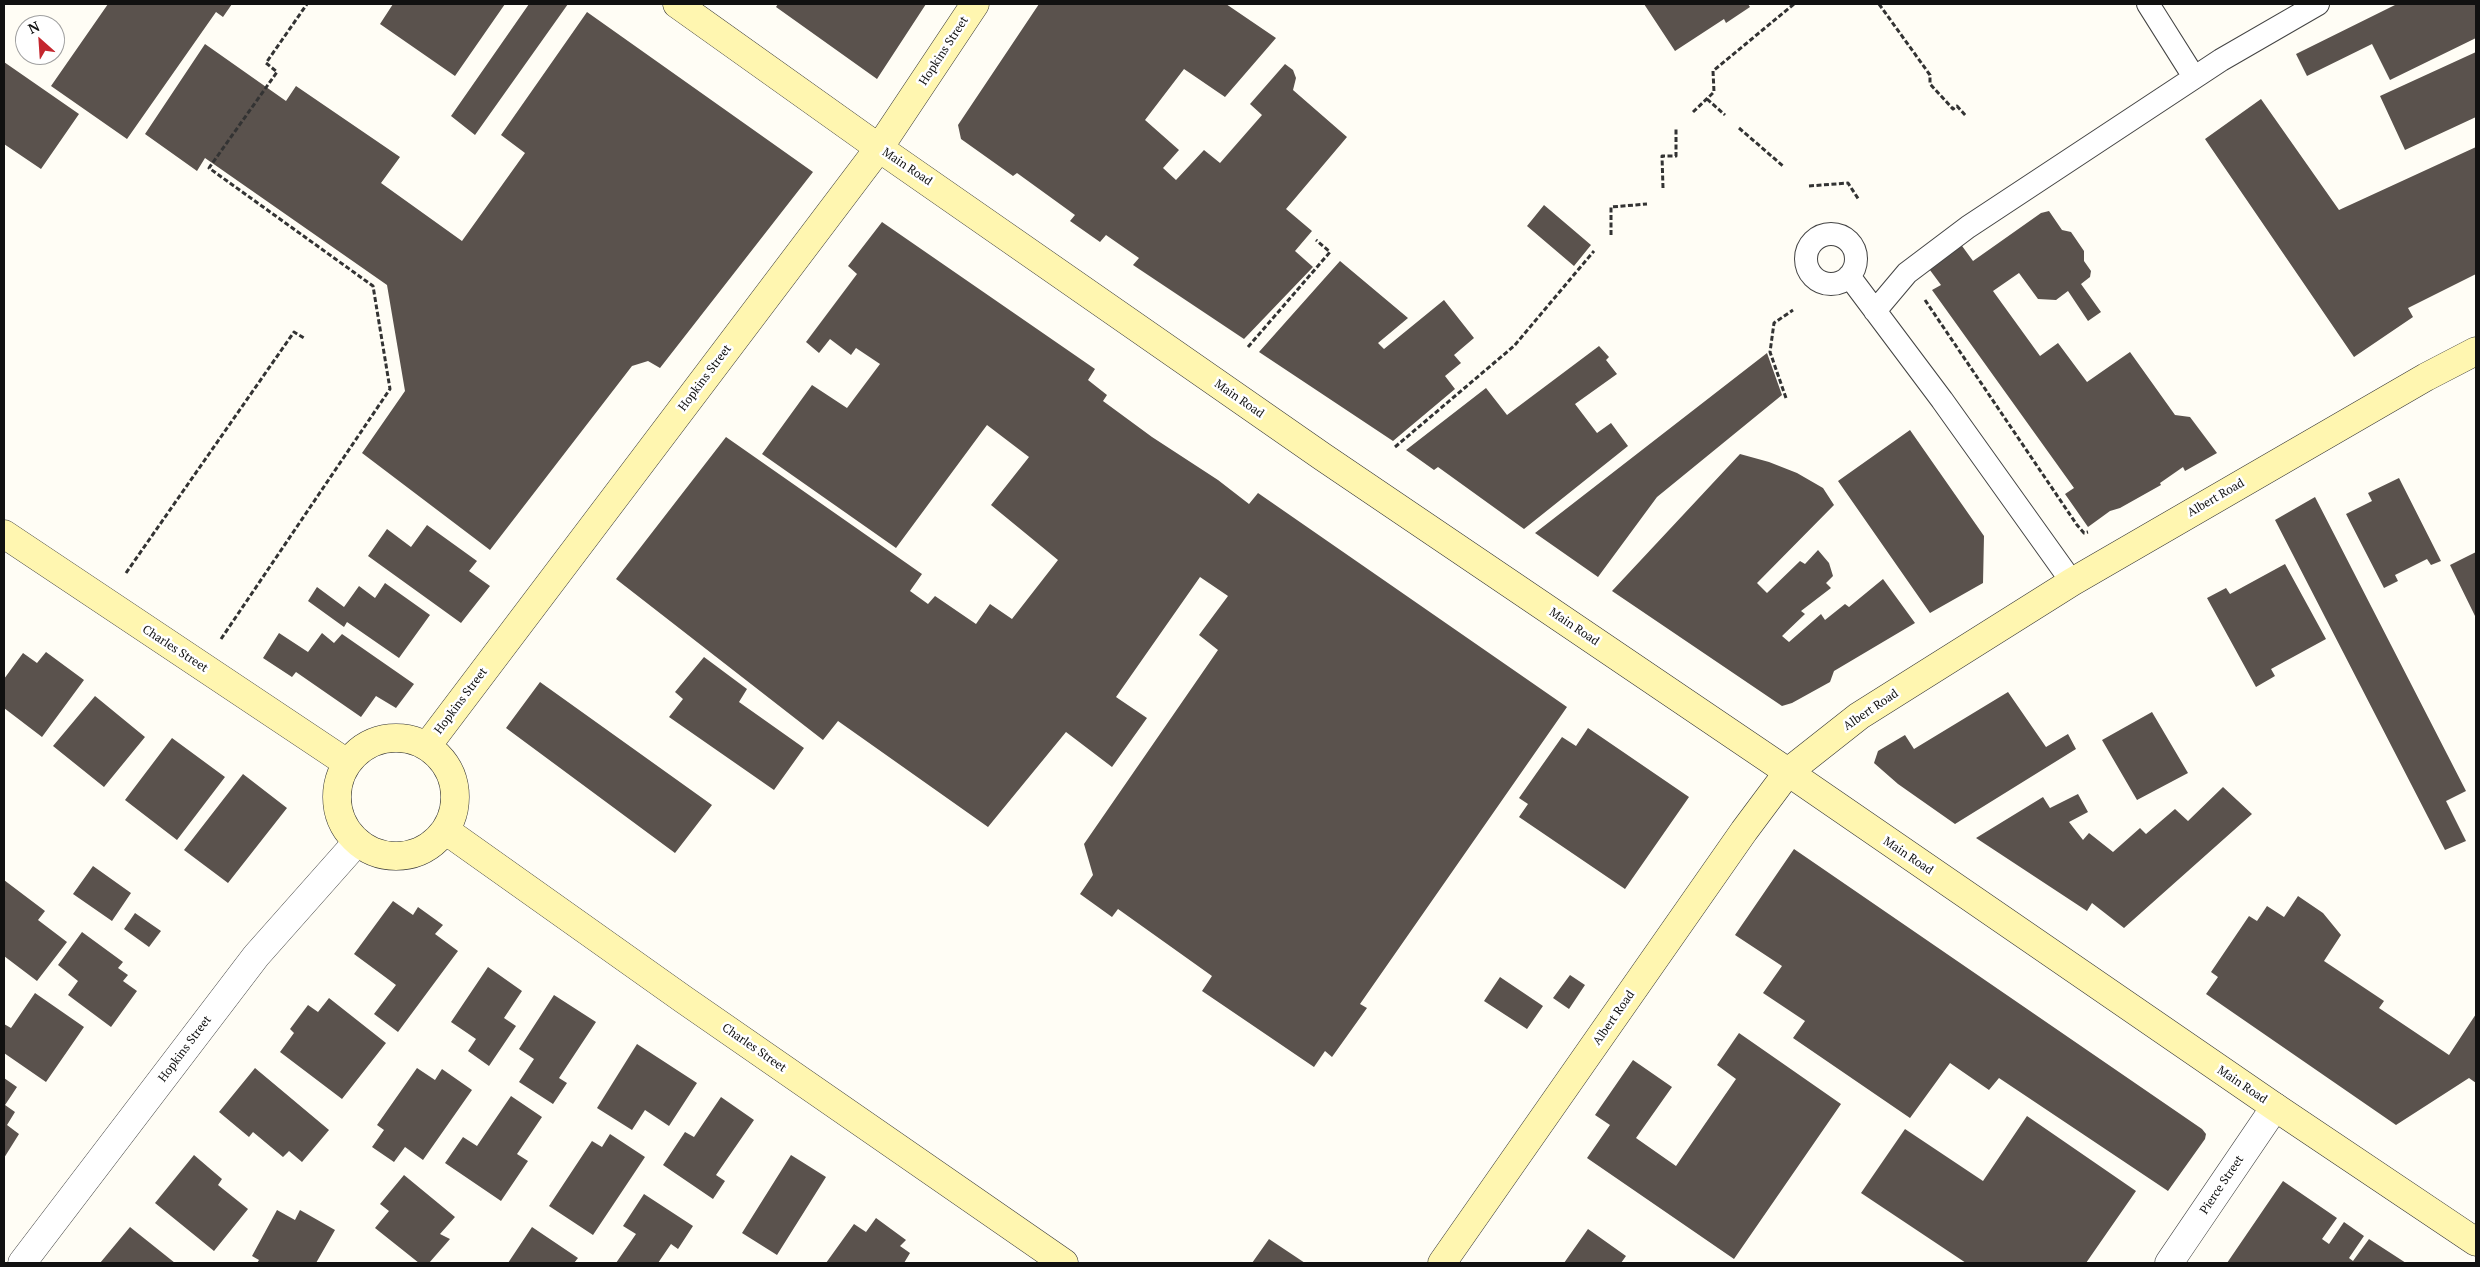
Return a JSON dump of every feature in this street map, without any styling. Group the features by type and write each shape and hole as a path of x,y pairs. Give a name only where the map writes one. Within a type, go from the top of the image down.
{"street":[{"name":"Main Road","path":"677,4 879,148 1323,457 1788,772 2275,1107 2476,1242"},
{"name":"Hopkins Street","path":"427,746 879,148 975,4"},
{"name":"Albert Road","path":"1442,1263 1744,831 1788,772 1859,716 2072,582 2409,387 2476,351"},
{"name":"Charles Street","path":"4,534 347,763"},
{"path":"384,739 411,739 427,746 441,759 451,775 455,794 453,813 445,830 431,844 414,854 394,856 374,852 357,842 345,829 338,813 336,795 339,778 347,763 360,749 384,739"},
{"name":"Charles Street","path":"445,830 683,999 1064,1263"},
{"name":"Hopkins Street","path":"22,1263 256,956 357,842"},
{"name":"Pierce Street","path":"2169,1263 2275,1107"}],"lane":[{"path":"2148,4 2194,77"},
{"path":"1875,311 1906,273 1968,227 2220,60 2318,4"},
{"path":"1848,276 1942,400 2072,582"}],"path":[{"path":"221,639 390,390 373,286 209,168 277,72 266,63 307,4"},
{"path":"1693,112 1714,92 1713,70 1794,4"},
{"path":"1879,4 1930,76 1930,84 1953,109 1957,106 1966,116"},
{"path":"1707,99 1725,115"},
{"path":"1739,128 1783,166"},
{"path":"1663,188 1662,156 1676,156 1676,129"},
{"path":"1809,186 1848,183 1859,200"},
{"path":"1611,235 1610,207 1647,204"},
{"path":"1248,347 1330,252 1316,240"},
{"path":"1395,447 1514,346 1594,251"},
{"path":"1906,273 2077,525 2084,533 2095,532"},
{"path":"1786,398 1770,352 1774,322 1793,310"},
{"path":"126,574 294,332 304,338"}],"building":[{"path":"108,4 232,4 223,17 216,12 127,139 51,86"},
{"path":"393,4 505,4 455,76 380,24"},
{"path":"529,4 568,4 475,135 451,116"},
{"path":"778,4 926,4 877,79 776,7"},
{"path":"1039,4 1226,4 1276,38 1225,97 1184,69 1145,120 1179,150 1163,168 1176,180 1204,150 1220,163 1262,115 1250,104 1285,64 1293,70 1296,78 1293,90 1347,137 1286,209 1312,231 1295,251 1313,267 1244,339 1133,265 1139,258 1106,235 1100,242 1070,221 1075,215 1017,173 1013,176 961,139 958,125"},
{"path":"1644,4 1748,4 1750,7 1726,23 1724,19 1675,51"},
{"path":"2397,4 2476,4 2476,38 2390,80 2372,44 2307,76 2296,54"},
{"path":"587,12 813,172 660,368 648,361 632,366 490,550 362,453 405,391 387,285 205,158 197,171 145,134 205,44 286,101 296,86 400,157 381,183 462,241 525,153 501,135"},
{"path":"2476,52 2476,117 2405,150 2380,96"},
{"path":"4,62 79,114 41,169 4,144"},
{"path":"2261,99 2339,210 2476,147 2476,274 2408,308 2413,317 2354,357 2205,139"},
{"path":"1544,205 1591,245 1574,266 1527,226"},
{"path":"2049,211 2062,230 2071,232 2084,251 2084,261 2091,271 2090,277 2081,284 2101,312 2088,321 2068,291 2056,300 2038,299 2019,273 1993,291 2040,356 2058,343 2087,382 2130,352 2175,415 2190,417 2217,453 2185,471 2183,467 2160,483 2161,485 2120,508 2110,511 2088,527 2065,494 2074,488 1932,290 1941,285 1924,262 1957,239 1973,261 2041,213"},
{"path":"882,222 1095,369 1088,380 1107,395 1103,401 1152,437 1218,480 1249,504 1258,493 1567,707 1360,1004 1367,1008 1332,1057 1325,1051 1314,1067 1202,991 1212,976 1118,909 1112,917 1080,894 1093,875 1084,844 1218,650 1199,635 1228,596 1200,577 1116,697 1147,718 1112,767 1066,732 988,827 838,721 823,740 616,579 726,437 922,574 910,591 928,604 935,596 976,624 990,604 1012,619 1058,560 991,505 1029,457 987,425 896,548 762,454 812,385 847,408 880,364 856,348 851,355 830,339 819,353 806,342 857,274 848,266"},
{"path":"1340,261 1408,318 1378,343 1384,349 1444,300 1474,338 1454,355 1461,363 1445,376 1455,389 1393,441 1259,352"},
{"path":"1599,346 1609,357 1606,360 1617,374 1575,404 1597,433 1611,423 1628,446 1524,529 1438,467 1434,470 1406,450 1486,388 1507,415"},
{"path":"1767,353 1782,395 1657,497 1598,577 1535,533"},
{"path":"1910,430 1984,536 1983,583 1930,613 1838,481"},
{"path":"1740,454 1769,462 1797,473 1823,488 1834,505 1757,583 1767,593 1800,561 1805,564 1818,550 1829,563 1833,576 1826,583 1831,588 1801,611 1805,614 1782,636 1789,642 1821,614 1825,620 1845,604 1849,607 1883,579 1915,623 1834,671 1830,682 1792,703 1782,706 1612,591"},
{"path":"2399,478 2441,561 2431,565 2427,559 2395,575 2398,581 2384,588 2346,514 2372,501 2368,493"},
{"path":"2315,497 2466,791 2446,801 2466,841 2445,850 2275,520"},
{"path":"427,525 477,561 469,571 490,586 461,623 368,556 387,529 411,547"},
{"path":"2476,552 2476,618 2450,565"},
{"path":"2285,564 2326,639 2271,669 2275,676 2256,687 2207,598 2226,588 2230,594"},
{"path":"385,583 430,615 399,658 347,622 344,627 308,601 317,587 344,607 359,586 375,598"},
{"path":"279,633 308,652 322,633 334,643 342,634 414,684 396,708 376,696 361,717 296,672 292,677 263,658"},
{"path":"46,652 84,680 42,737 4,708 4,679 23,653 37,663"},
{"path":"704,657 747,689 739,702 804,748 774,790 669,717 683,699 675,692"},
{"path":"540,682 712,805 675,853 506,728"},
{"path":"2008,692 2046,747 2068,734 2076,749 1955,824 1898,784 1874,763 1878,751 1905,735 1914,749"},
{"path":"95,696 145,737 104,787 53,746"},
{"path":"2152,712 2188,773 2137,800 2102,740"},
{"path":"1588,728 1689,797 1625,889 1519,817 1528,804 1519,798 1562,737 1576,746"},
{"path":"172,738 225,777 177,840 125,800"},
{"path":"243,774 287,808 228,883 184,850"},
{"path":"2223,787 2252,814 2124,928 2092,903 2087,911 1976,838 2043,797 2050,808 2078,794 2088,812 2069,822 2083,840 2089,833 2113,852 2140,828 2146,834 2175,809 2188,821"},
{"path":"1794,849 2202,1129 2206,1134 2205,1139 2168,1191 1999,1078 1989,1090 1950,1063 1910,1118 1793,1038 1805,1021 1763,993 1782,966 1735,935"},
{"path":"93,866 131,893 112,921 73,894"},
{"path":"4,880 45,911 38,920 67,942 37,981 4,956"},
{"path":"2298,896 2323,913 2341,935 2324,961 2384,1001 2379,1008 2449,1055 2476,1014 2476,1083 2469,1078 2396,1125 2206,994 2218,977 2211,972 2249,916 2257,921 2267,906 2284,917"},
{"path":"393,901 413,915 418,907 443,925 435,934 458,951 398,1032 374,1014 396,985 354,954"},
{"path":"135,913 161,931 149,947 124,929"},
{"path":"82,932 123,962 118,968 128,975 123,981 137,991 111,1027 68,995 78,981 58,965"},
{"path":"488,967 522,991 504,1018 516,1026 489,1066 468,1051 476,1039 451,1022"},
{"path":"1570,975 1585,985 1569,1009 1553,998"},
{"path":"1500,977 1543,1006 1527,1029 1484,1001"},
{"path":"35,993 84,1027 46,1082 4,1053 4,1024 11,1028"},
{"path":"554,995 596,1022 559,1078 567,1083 553,1104 519,1082 534,1059 519,1049"},
{"path":"329,998 386,1043 342,1099 280,1052 294,1033 290,1029 308,1005 318,1012"},
{"path":"1739,1033 1841,1104 1734,1259 1587,1158 1610,1125 1595,1115 1633,1060 1672,1087 1636,1138 1676,1166 1736,1079 1717,1065"},
{"path":"637,1044 697,1083 669,1126 645,1110 632,1130 597,1108"},
{"path":"255,1068 329,1130 302,1162 289,1151 283,1157 253,1132 249,1137 219,1112"},
{"path":"417,1068 435,1080 442,1069 472,1090 423,1160 405,1147 394,1162 372,1147 384,1130 377,1125"},
{"path":"4,1078 17,1087 5,1105 15,1112 7,1125 19,1134 4,1158"},
{"path":"511,1096 542,1117 517,1154 528,1161 501,1201 445,1163 463,1137 477,1146"},
{"path":"721,1097 754,1120 716,1175 725,1181 713,1199 663,1165 685,1132 694,1137"},
{"path":"2027,1116 2136,1191 2086,1263 1966,1263 1861,1193 1905,1129 1983,1181"},
{"path":"610,1134 645,1157 593,1235 549,1206 592,1141 602,1147"},
{"path":"194,1155 222,1179 218,1185 248,1209 214,1251 155,1203"},
{"path":"791,1155 826,1177 777,1255 742,1233"},
{"path":"404,1175 455,1217 440,1234 450,1239 429,1263 419,1263 375,1228 389,1211 380,1204"},
{"path":"2283,1181 2337,1218 2322,1239 2329,1244 2344,1222 2364,1236 2349,1258 2353,1261 2369,1239 2406,1263 2227,1263"},
{"path":"644,1194 693,1226 678,1249 671,1244 658,1263 616,1263 636,1234 623,1226"},
{"path":"277,1210 295,1220 300,1210 335,1230 316,1263 257,1263 259,1260 252,1256"},
{"path":"876,1218 906,1240 900,1246 910,1253 904,1263 826,1263 854,1224 866,1232"},
{"path":"130,1227 175,1263 100,1263"},
{"path":"532,1227 578,1258 574,1263 508,1263"},
{"path":"1588,1229 1626,1256 1621,1263 1564,1263"},
{"path":"1269,1239 1305,1263 1252,1263"}]}
